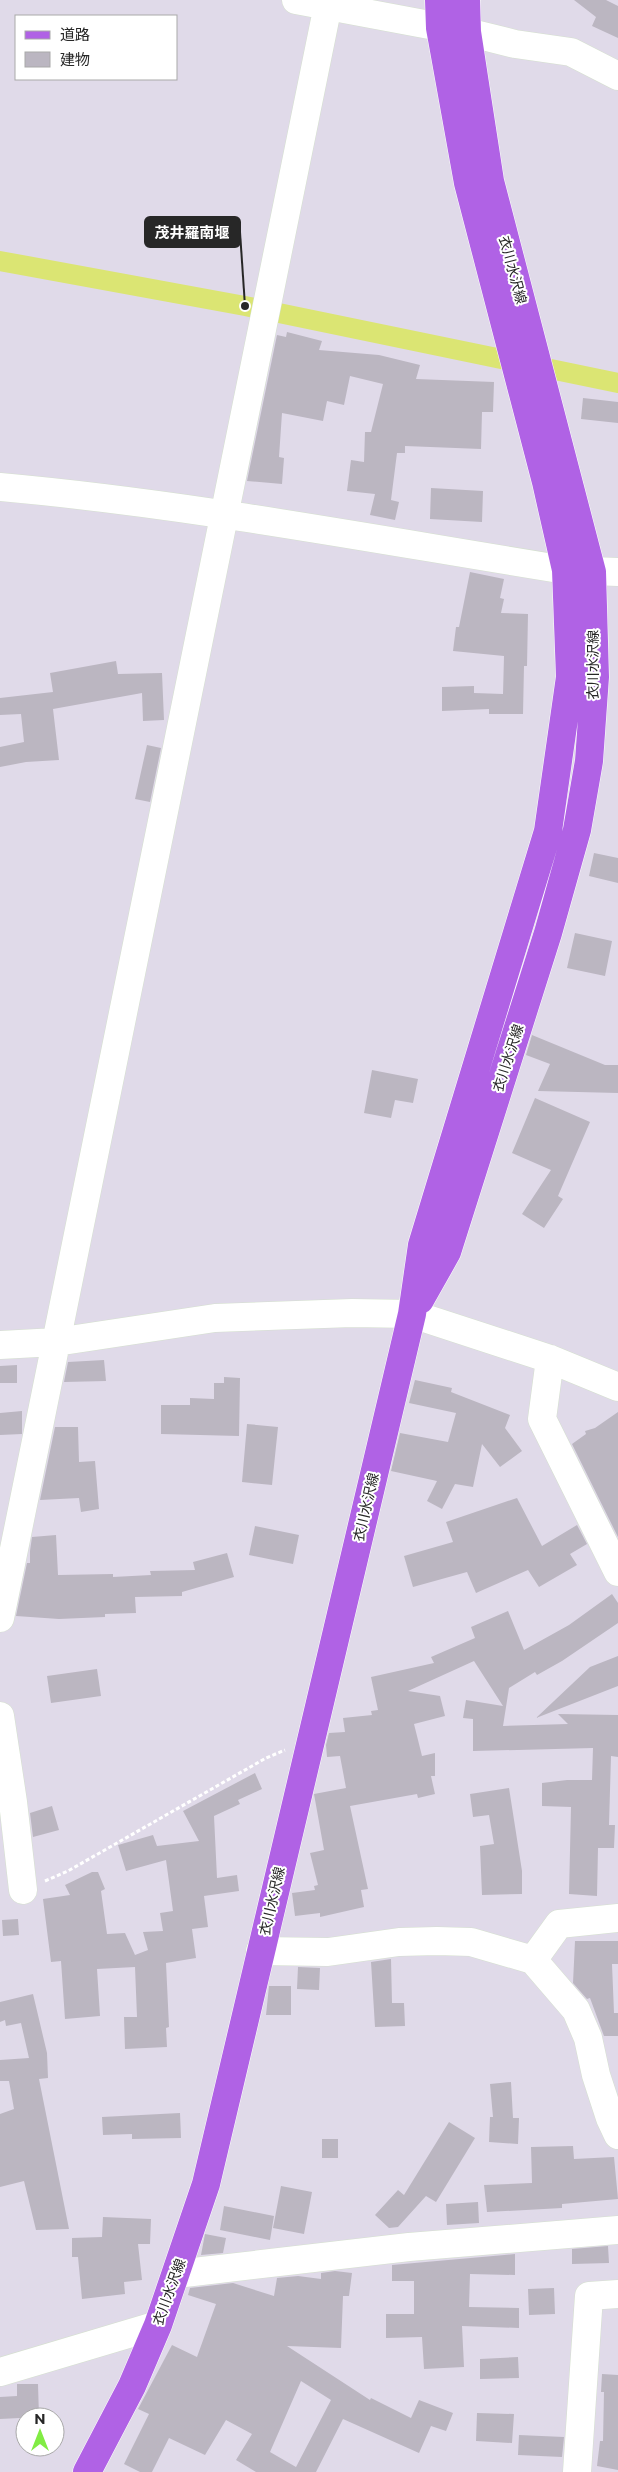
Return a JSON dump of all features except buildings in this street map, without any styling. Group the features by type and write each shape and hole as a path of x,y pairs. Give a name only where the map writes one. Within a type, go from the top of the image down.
{"main road":[{"name":"衣川水沢線","path":"87,2472 132,2386 158,2325 206,2184 412,1314 422,1245 548,831 570,677 592,572 558,483 440,28 439,0"},
{"name":"衣川水沢線","path":"466,0 466,32 479,182"}],"street":[{"path":"296,0 328,3 515,44 572,52 618,76"},
{"path":"0,1618 226,515 264,310 328,3"},
{"path":"0,487 61,492 226,515 592,572"},
{"path":"0,1345 56,1342 215,1318 352,1313 412,1314 550,1359 618,1387"},
{"path":"550,1359 542,1419 618,1572"},
{"path":"0,1716 13,1802 23,1890"},
{"path":"533,1960 559,1924 618,1918"},
{"path":"260,1951 328,1952 399,1942 437,1940 471,1942 533,1960 576,2010 588,2038 596,2075 618,2135"},
{"path":"176,2274 409,2247 618,2230"},
{"path":"576,2472 589,2296 618,2294"},
{"path":"0,2372 158,2325"}],"path":[{"path":"23,1890 68,1871 266,1758 311,1738"}],"waterway":[{"path":"0,261 245,306 618,383"}],"place":[{"name":"茂井羅南堰","path":"245,306"}]}
